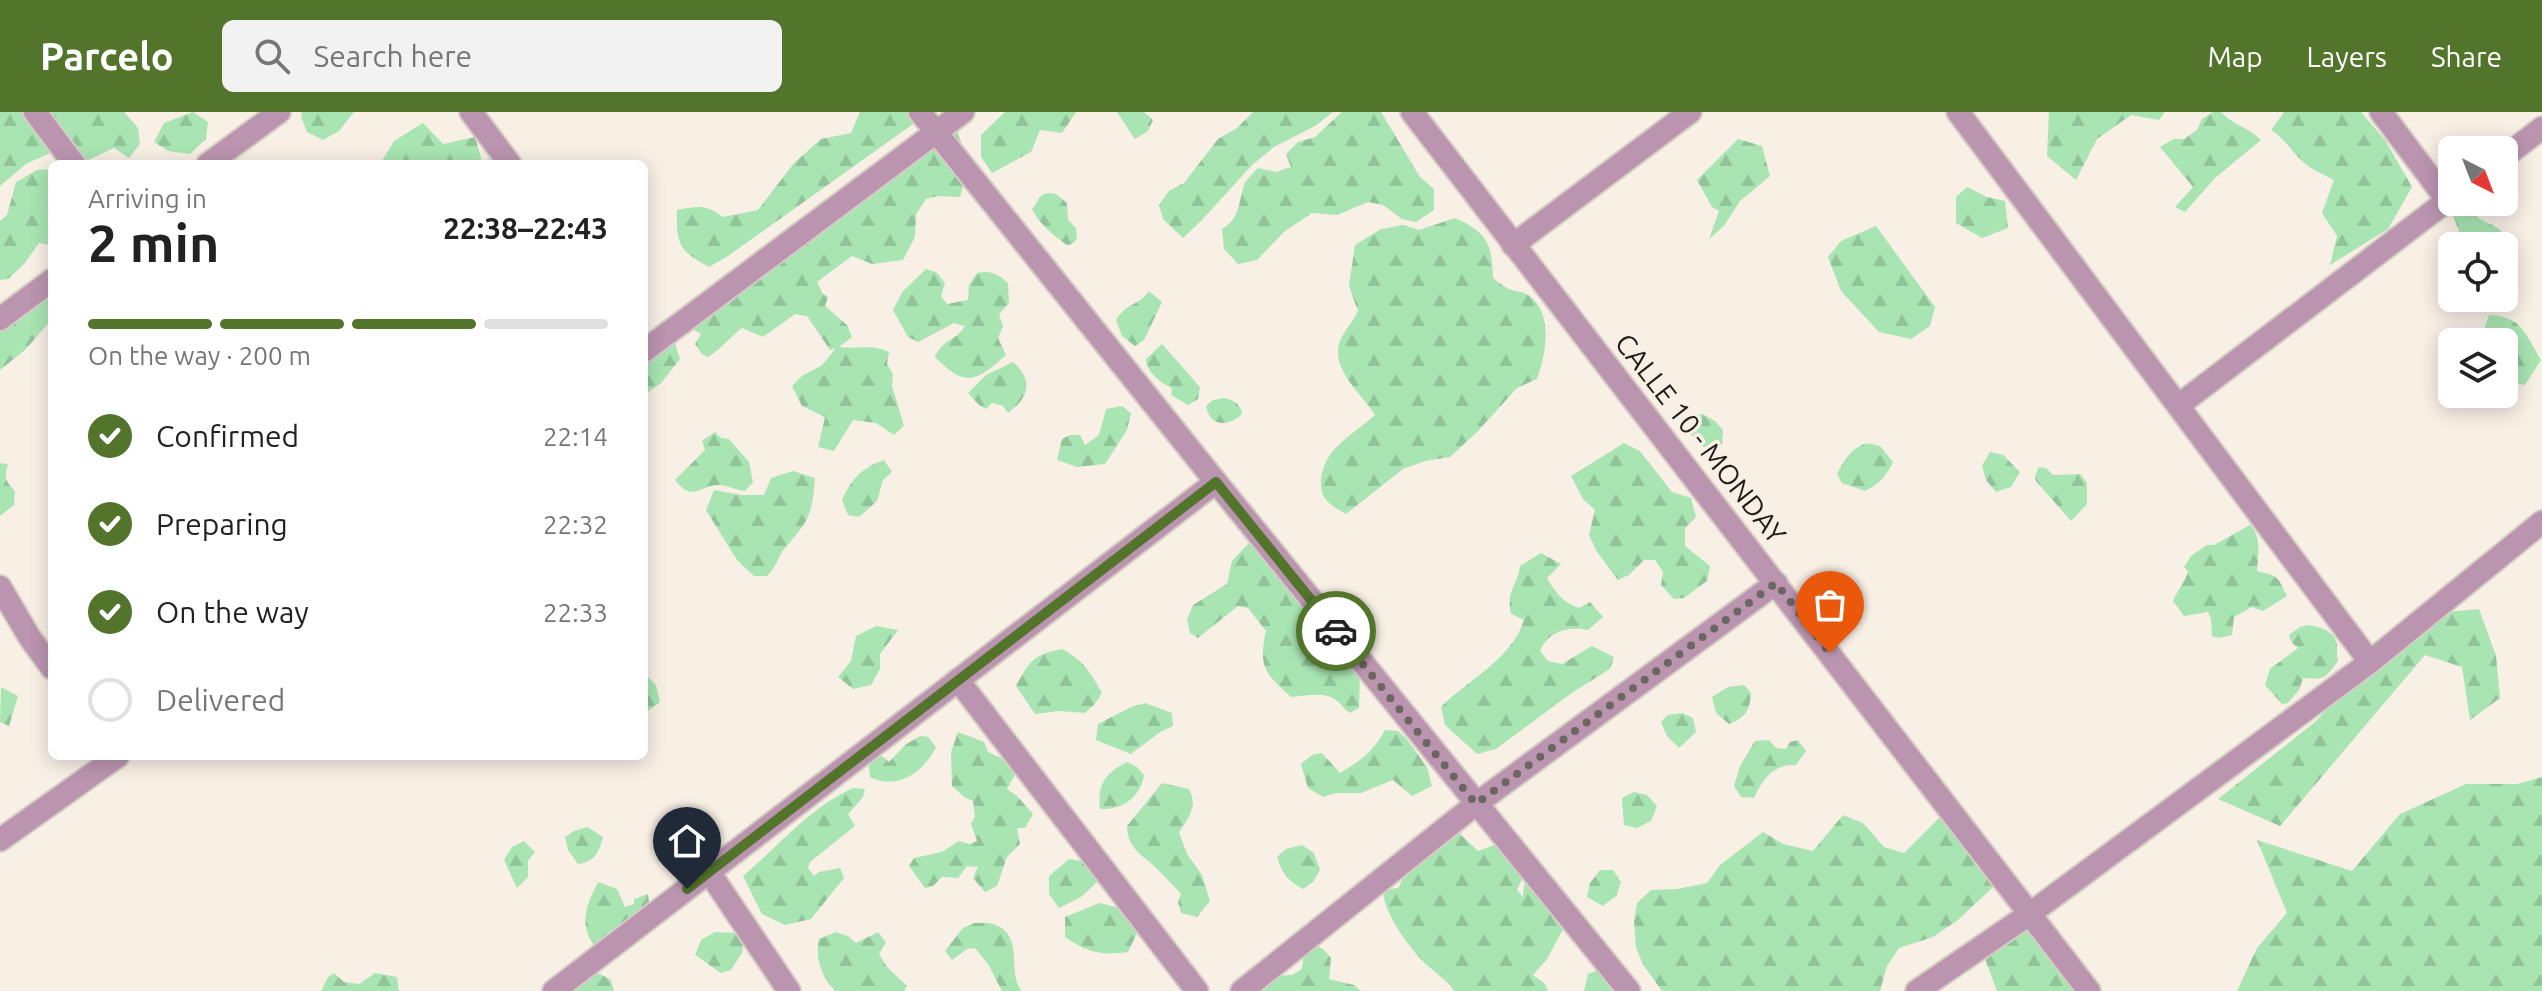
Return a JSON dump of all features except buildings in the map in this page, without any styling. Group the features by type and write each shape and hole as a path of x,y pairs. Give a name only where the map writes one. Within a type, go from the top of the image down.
{"street":[{"path":"35,112 71,160"},
{"path":"213,160 279,112"},
{"path":"471,112 507,160"},
{"path":"920,112 1629,991"},
{"path":"648,346 963,112"},
{"name":"CALLE 10 - MONDAY","path":"1412,112 2089,991"},
{"path":"1513,245 1690,112"},
{"path":"1958,112 2370,662"},
{"path":"2381,112 2438,183"},
{"path":"2518,146 2542,128"},
{"path":"2179,405 2438,207"},
{"path":"0,319 48,283"},
{"path":"554,991 1216,482"},
{"path":"1917,991 2031,913 2370,662 2542,522"},
{"path":"1242,991 1476,804 1776,583"},
{"path":"0,587 48,663"},
{"path":"958,680 1197,991"},
{"path":"0,840 111,760"},
{"path":"709,872 789,991"}],"green space":[{"path":"0,112 124,112 138,128 140,144 129,158 114,148 88,160 74,160 52,152 26,164 0,186"},
{"path":"193,112 208,122 206,139 190,154 168,151 154,142 164,123"},
{"path":"302,112 354,112 339,131 323,140 307,132"},
{"path":"860,112 917,112 923,117 709,267 685,251 677,231 677,210 701,207 723,217 758,210 794,163 821,139 851,133"},
{"path":"1005,112 1076,112 1062,133 1040,130 1031,152 992,173 981,157 981,135"},
{"path":"1117,112 1144,112 1153,120 1148,131 1135,139"},
{"path":"1253,112 1333,112 1315,126 1274,147 1251,166 1183,238 1163,219 1159,205 1169,191 1184,183 1218,139 1237,128"},
{"path":"1342,112 1381,112 1420,177 1434,189 1434,210 1416,222 1402,219 1383,205 1368,202 1337,215 1312,213 1285,231 1257,260 1238,264 1224,249 1222,229 1236,214 1246,181 1258,168 1276,172 1291,167 1286,154 1298,142 1315,137"},
{"path":"2049,112 2165,112 2159,120 2131,115 2097,139 2076,180 2047,156"},
{"path":"2213,112 2221,112 2261,140 2215,178 2185,212 2175,207 2193,187 2160,147 2174,139 2184,139"},
{"path":"2284,112 2361,112 2385,140 2412,187 2388,229 2330,265 2337,236 2322,213 2334,180 2304,163 2271,130"},
{"path":"953,119 961,142 951,168 963,186 960,197 926,199 916,214 915,237 903,260 872,264 852,256 817,282 828,297 825,306 847,325 852,337 839,347 871,347 889,352 887,364 893,374 892,386 904,426 894,435 876,423 853,420 834,451 818,447 825,417 802,406 792,386 802,376 822,365 836,348 830,350 807,316 795,314 763,337 742,328 708,357 695,344 701,334 688,326 805,216 837,196 909,138"},
{"path":"423,123 443,144 475,137 482,160 382,160 394,141"},
{"path":"1738,139 1762,146 1770,176 1740,201 1724,226 1709,239 1719,211 1712,207 1697,180"},
{"path":"501,156 507,160 486,160"},
{"path":"48,169 48,244 39,243 25,263 8,279 0,280 0,221 7,215 16,182 37,170"},
{"path":"1967,187 1987,197 2005,201 2008,228 1982,238 1956,223 1956,197"},
{"path":"1048,193 1056,194 1067,203 1068,220 1076,228 1077,239 1072,244 1067,245 1052,234 1032,209 1040,197"},
{"path":"2453,216 2477,216 2502,232 2459,232"},
{"path":"1455,218 1486,240 1493,278 1511,290 1528,295 1542,312 1546,334 1537,379 1517,388 1450,457 1403,469 1346,514 1325,498 1321,481 1333,451 1375,415 1344,373 1338,354 1340,340 1358,311 1349,286 1355,245 1381,229 1404,225 1419,230"},
{"path":"1876,226 1935,307 1930,326 1911,339 1879,332 1841,291 1828,257 1841,241"},
{"path":"926,269 936,272 945,283 941,296 947,304 968,300 969,285 977,273 994,274 1008,283 1009,303 999,314 1003,326 998,338 1006,355 978,376 970,378 955,374 935,357 942,346 965,326 954,323 918,342 908,337 893,310 903,291"},
{"path":"48,284 48,324 25,350 0,370 0,315"},
{"path":"1149,291 1162,302 1144,340 1135,346 1122,336 1116,320"},
{"path":"2489,315 2500,316 2516,323 2527,335 2541,360 2525,385 2518,384 2518,328 2484,328"},
{"path":"648,341 675,343 680,359 661,383 648,392"},
{"path":"1162,344 1200,387 1198,399 1188,405 1171,395 1172,388 1151,373 1147,364 1146,359"},
{"path":"1013,362 1026,382 1021,401 1008,413 1003,406 992,403 986,409 979,405 968,393 986,375"},
{"path":"1224,398 1236,403 1242,414 1220,423 1211,418 1206,406 1213,400"},
{"path":"1122,406 1131,413 1127,430 1105,464 1077,467 1057,460 1062,439 1080,435 1085,445 1099,435 1106,409"},
{"path":"1702,414 1723,430 1722,444 1709,452 1688,432 1695,416"},
{"path":"715,432 721,438 729,439 749,462 753,482 745,491 718,485 692,492 675,480 705,450 702,441"},
{"path":"1624,443 1640,451 1672,492 1691,498 1696,517 1685,528 1685,546 1710,566 1707,581 1684,598 1674,599 1661,585 1663,572 1655,560 1644,560 1629,575 1618,580 1597,552 1589,535 1595,510 1583,499 1571,476"},
{"path":"1867,443 1880,446 1893,462 1882,479 1865,491 1842,483 1837,474 1849,455"},
{"path":"1990,452 2003,455 2020,472 2011,487 1996,492 1986,480 1982,466"},
{"path":"884,460 892,472 883,480 877,501 859,517 848,515 842,500 850,486 864,470"},
{"path":"0,463 8,464 6,479 15,491 14,505 0,516"},
{"path":"2039,467 2046,468 2053,475 2080,474 2087,483 2087,504 2071,521 2036,481"},
{"path":"793,471 815,478 808,517 767,576 754,576 737,560 706,510 714,490 764,495 771,478"},
{"path":"2250,525 2258,541 2257,571 2276,578 2287,596 2263,611 2252,607 2234,617 2232,635 2212,636 2208,612 2184,616 2173,601 2188,571 2184,567 2191,556 2207,545 2214,545"},
{"path":"1250,542 1276,554 1360,669 1359,708 1350,713 1336,700 1326,696 1291,697 1266,668 1263,653 1266,631 1248,608 1238,606 1198,638 1190,633 1187,620 1193,605 1227,584 1232,561"},
{"path":"1541,553 1561,564 1547,578 1560,596 1579,608 1590,602 1603,617 1588,630 1567,630 1554,635 1540,651 1548,661 1562,664 1592,646 1614,657 1610,669 1573,692 1496,749 1477,754 1445,725 1441,707 1500,657 1518,634 1524,620 1511,614 1511,593 1520,566"},
{"path":"2479,609 2496,656 2500,698 2470,720 2462,667 2425,655 2280,826 2218,799 2315,722 2370,662 2447,612"},
{"path":"2308,625 2323,629 2335,638 2338,661 2324,677 2303,678 2299,690 2288,703 2282,704 2265,685 2270,669 2298,648 2289,635"},
{"path":"876,626 898,630 880,654 880,669 871,685 853,689 838,677 851,661 856,636"},
{"path":"1062,649 1086,668 1102,693 1085,713 1059,711 1035,714 1016,686 1033,660"},
{"path":"648,677 656,685 660,702 648,711"},
{"path":"1744,685 1751,693 1748,709 1729,724 1716,713 1712,697 1728,687"},
{"path":"1,687 18,696 9,726 0,722"},
{"path":"1145,703 1172,713 1173,726 1131,754 1096,740 1098,724"},
{"path":"1682,713 1693,718 1696,732 1679,748 1667,736 1661,722 1668,715"},
{"path":"1385,730 1398,731 1406,738 1427,767 1432,786 1412,796 1393,780 1361,793 1336,793 1323,797 1308,788 1301,764 1312,755 1322,753 1340,773 1366,755"},
{"path":"958,732 984,742 988,752 1003,759 1016,773 1007,789 1033,814 1025,828 1017,828 1020,844 1007,857 997,886 985,892 973,878 978,867 967,866 958,878 942,877 933,886 925,888 909,866 914,858 942,852 959,841 970,844 977,841 971,824 975,816 973,801 952,786 951,752"},
{"path":"920,736 928,737 936,747 917,771 909,777 890,782 870,777 868,759 882,756 889,762 905,745"},
{"path":"1769,740 1776,748 1786,749 1790,742 1798,740 1806,751 1796,765 1781,767 1770,774 1754,798 1741,797 1734,786 1740,766 1755,741"},
{"path":"1127,762 1144,775 1139,790 1123,805 1100,809 1101,786 1108,775"},
{"path":"2542,777 2542,991 2237,991 2257,948 2287,913 2257,840 2352,871 2400,814 2466,784 2517,784"},
{"path":"1162,783 1189,789 1192,795 1191,811 1179,832 1187,854 1202,875 1210,901 1197,917 1181,913 1178,902 1181,894 1137,851 1128,834 1127,826"},
{"path":"853,788 865,789 863,797 848,814 855,826 810,862 808,868 814,876 840,868 844,878 811,919 785,925 762,914 743,876 808,817"},
{"path":"1634,792 1647,795 1657,806 1651,821 1637,828 1624,825 1622,798"},
{"path":"1843,815 1863,823 1884,847 1904,853 1942,815 1988,864 1993,887 1958,920 1933,937 1899,948 1887,966 1880,991 1662,991 1644,966 1636,948 1634,921 1637,903 1651,890 1707,883 1720,865 1763,832 1783,844 1813,851"},
{"path":"587,827 603,837 595,855 589,861 578,864 568,850 565,837"},
{"path":"1459,833 1478,851 1494,845 1515,850 1526,871 1517,890 1523,897 1524,885 1535,880 1568,920 1547,959 1533,975 1545,984 1548,991 1454,991 1413,950 1398,930 1387,908 1384,890 1398,888 1407,872 1442,835"},
{"path":"524,841 535,852 528,861 528,877 517,888 504,860 512,847"},
{"path":"1302,845 1314,853 1320,870 1313,882 1303,889 1286,876 1277,857 1286,849"},
{"path":"1069,859 1088,862 1098,881 1081,897 1059,908 1049,894 1049,876"},
{"path":"1600,870 1613,870 1621,882 1617,895 1603,906 1587,897 1590,883"},
{"path":"598,882 617,889 625,907 634,904 634,899 648,894 649,902 609,946 598,950 588,934 586,917"},
{"path":"1100,903 1126,910 1138,931 1128,952 1095,952 1065,937 1065,917"},
{"path":"2019,920 2039,932 2047,958 2082,991 1997,991 1982,951"},
{"path":"974,923 993,924 1009,936 1015,975 1022,991 1002,991 988,964 975,948 967,949 952,960 945,951 963,928"},
{"path":"715,932 738,933 744,940 742,953 731,970 721,973 695,955 701,940"},
{"path":"836,932 856,943 878,932 886,942 879,954 887,967 907,986 904,991 835,991 823,973 818,953 819,939"},
{"path":"1311,943 1331,958 1329,979 1354,985 1361,991 1246,991 1257,977 1292,975 1302,969 1304,952"},
{"path":"1598,970 1625,991 1584,991 1588,974"},
{"path":"334,973 344,982 359,984 375,973 397,977 399,991 321,991 328,977"},
{"path":"600,974 611,980 614,991 572,991 581,975"}],"way so far":[{"path":"1336,631 1476,804 1776,583 1830,653"}],"route":[{"path":"687,889 1216,482 1336,631"}]}
